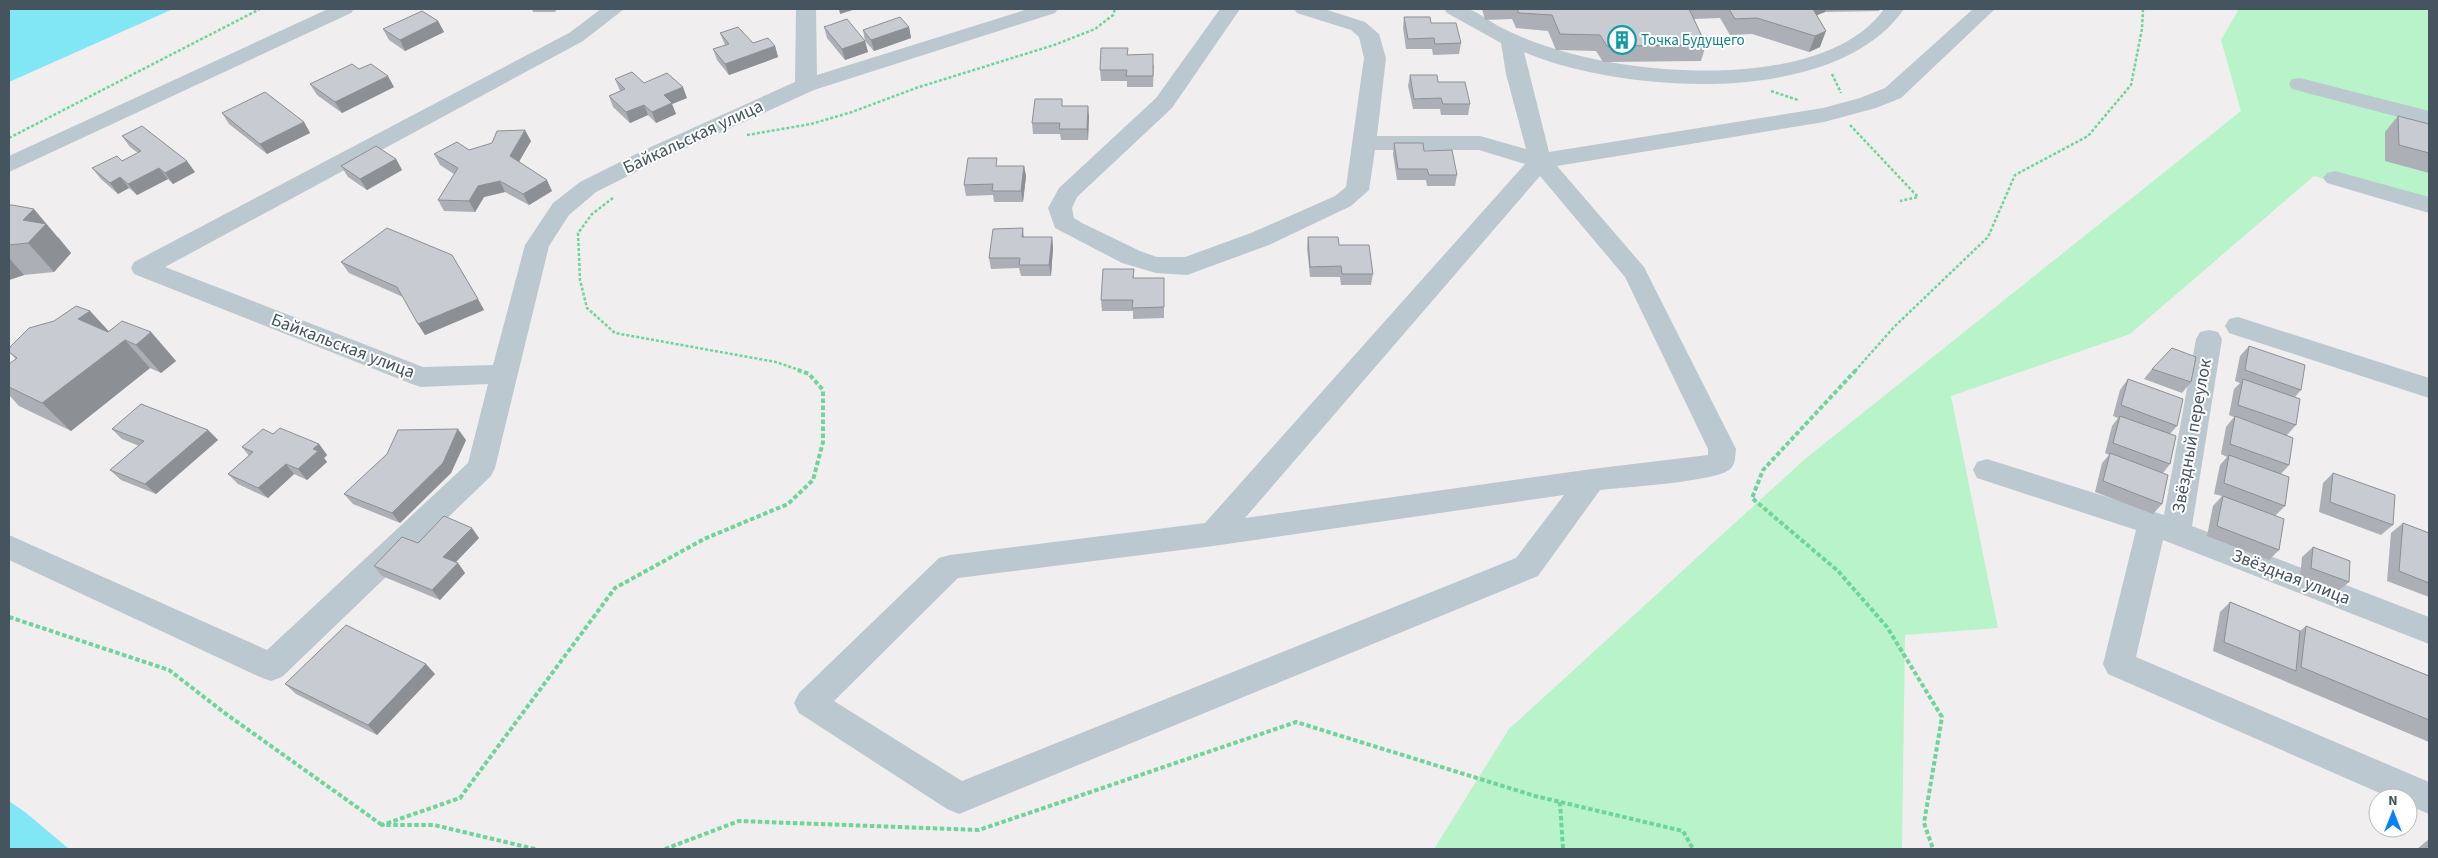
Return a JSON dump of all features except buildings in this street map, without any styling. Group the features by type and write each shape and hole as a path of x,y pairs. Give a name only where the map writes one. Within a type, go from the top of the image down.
{"street":[{"path":"9,165 344,9"},
{"name":"Байкальская улица","path":"614,9 576,37 143,268 421,376 504,374 537,245 561,209 588,187 652,155 806,85 1048,9"},
{"path":"806,9 806,85"},
{"path":"1230,9 1164,103 1067,193 1060,208 1063,222 1074,230 1131,257 1156,265 1186,266 1260,239 1343,201 1357,190 1365,143 1374,58 1369,34 1358,26 1304,9"},
{"path":"1454,9 1473,22 1511,41 1556,57 1597,67 1656,76 1707,78 1756,75 1800,66 1825,58 1868,36 1890,16 1894,9"},
{"path":"1365,143 1480,143 1540,161 1824,115 1893,93 1957,32 1985,9"},
{"path":"1511,41 1517,74 1540,161 1635,273 1722,449 1720,461 1712,466 1592,480 1213,534 950,567 810,703 958,798 1527,567 1592,480"},
{"path":"2300,84 2429,118"},
{"path":"1213,534 1540,161"},
{"path":"2335,178 2429,205"},
{"path":"2238,326 2429,388"},
{"name":"Звёздный переулок","path":"2209,339 2159,531 2119,664 2429,798"},
{"path":"9,547 271,667 481,468 504,374"},
{"name":"Звёздная улица","path":"1987,470 2159,531 2429,631"}],"path":[{"path":"9,138 238,22 260,9"},
{"path":"740,137 811,124 852,112 916,88 1054,45 1095,29 1113,14 1115,9"},
{"path":"1933,849 1924,823 1942,717 1881,620 1838,571 1752,498 1763,470 1804,428 1894,327 1988,238 2015,176 2088,136 2131,85 2144,9"},
{"path":"1825,58 1848,108"},
{"path":"382,825 460,798 615,588 704,538 788,504 813,480 822,442 823,390 809,374 776,362 615,333 587,308 580,280 578,233 592,214 618,194"},
{"path":"9,617 169,670 226,714 382,825 434,825 535,849"},
{"path":"665,849 739,821 979,830 1296,722 1535,796 1683,831 1692,849"},
{"path":"1560,802 1563,849"}],"green space":[{"path":"2239,9 2429,9 2429,210 2314,176 2130,334 1951,396 1998,628 1905,635 1902,849 1434,849 1509,729 1805,459 2241,111 2221,40"}],"water":[{"path":"9,9 173,9 9,82"},
{"path":"9,801 25,812 69,849 9,849"}],"place":[{"name":"Точка Будущего","path":"1622,40"}]}
